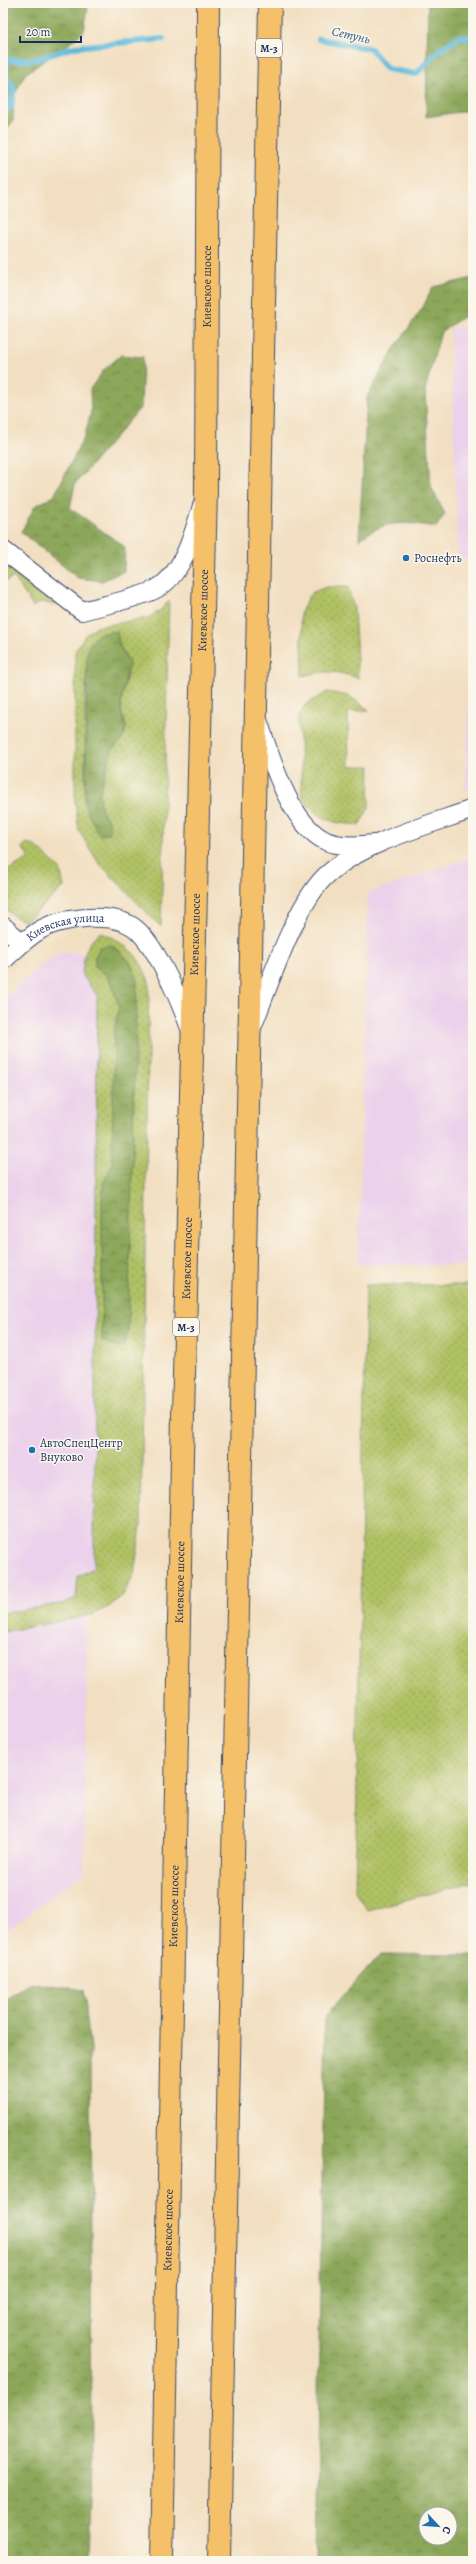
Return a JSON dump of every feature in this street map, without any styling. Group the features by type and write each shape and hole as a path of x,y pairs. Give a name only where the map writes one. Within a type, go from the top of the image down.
{"highway":[{"name":"Киевское шоссе","path":"162,2561 182,1456 206,491 206,92 208,3"},
{"name":"М-3","path":"219,2561 270,3"}],"street":[{"path":"3,550 82,611 155,589 166,582 180,563 197,521 206,491"},
{"path":"256,713 285,789 297,813 307,827 325,840 335,844 359,846 377,844"},
{"path":"250,1035 296,922 309,896 329,872 377,844 473,809"},
{"name":"Киевская улица","path":"3,961 22,943 41,929 70,920 105,918 119,921 136,929 172,985 193,1037"},
{"path":"3,926 22,943"}],"shaded area":[{"path":"473,326 473,563 458,555 450,329"},
{"path":"473,615 473,787 465,790 472,640"},
{"path":"473,857 473,1266 358,1264 368,893"},
{"path":"61,953 100,953 96,1569 88,1575 84,1872 3,1934 3,1000 38,967"}],"green space":[{"path":"3,3 85,3 88,8 84,31 66,46 25,74 14,96 13,120 3,136"},
{"path":"428,3 473,3 473,110 426,117"},
{"path":"473,278 473,310 441,332 425,390 431,487 445,514 436,527 404,523 386,525 368,533 359,540 367,397 392,352 423,307 433,287"},
{"path":"121,355 143,357 141,407 75,484 70,508 125,547 124,571 102,581 78,578 21,532 35,506 54,496 85,435 91,412 90,389 103,371"},
{"path":"3,549 57,597 56,605 41,602 33,607 14,577 3,583"},
{"path":"326,587 348,587 354,609 358,678 330,672 303,676 301,612 311,593"},
{"path":"169,601 161,927 98,862 79,831 75,802 75,652 85,635 96,627 147,618 159,611","holes":["119,644 124,653 127,669 121,709 126,725 126,731 109,755 100,788 100,803 102,811 109,822 85,807 85,694 89,645"]},
{"path":"117,631 119,644 129,663 121,701 121,712 126,727 122,740 112,750 99,793 101,809 109,822 110,834 99,835 85,807 87,659 89,645 99,634"},
{"path":"327,692 349,696 369,710 348,712 349,766 370,766 369,808 359,825 340,823 327,819 315,812 302,799 299,716 306,704"},
{"path":"27,843 37,847 60,869 64,887 26,921 11,914 7,910 3,898 3,873 29,858 22,847"},
{"path":"101,932 125,946 137,957 149,982 141,1527 134,1574 123,1595 110,1606 92,1615 3,1632 3,1613 65,1603 76,1598 78,1576 94,1568 97,995 82,975 84,957 88,946 91,941"},
{"path":"111,945 121,952 131,964 137,980 128,1332 124,1347 112,1346 102,1340 102,1197 103,1185 112,1164 114,1030 119,1006 112,984 106,974 95,968 95,957 100,947"},
{"path":"366,1285 473,1285 473,1882 367,1910 355,1891"},
{"path":"381,1954 473,1955 473,2561 315,2561 325,2016"},
{"path":"31,1982 84,1990 90,2049 92,2464 89,2561 3,2561 3,2001"}],"waterway":[{"name":"Сетунь","path":"319,39 371,49 387,69 416,74 438,51 460,36 473,39"},
{"name":"Сетунь","path":"3,111 11,107 14,88 5,75 7,60 35,60 74,47 163,39"}],"place":[{"name":"Роснефть","path":"406,558"},
{"name":"АвтоСпецЦентр Внуково","path":"32,1450"}]}
